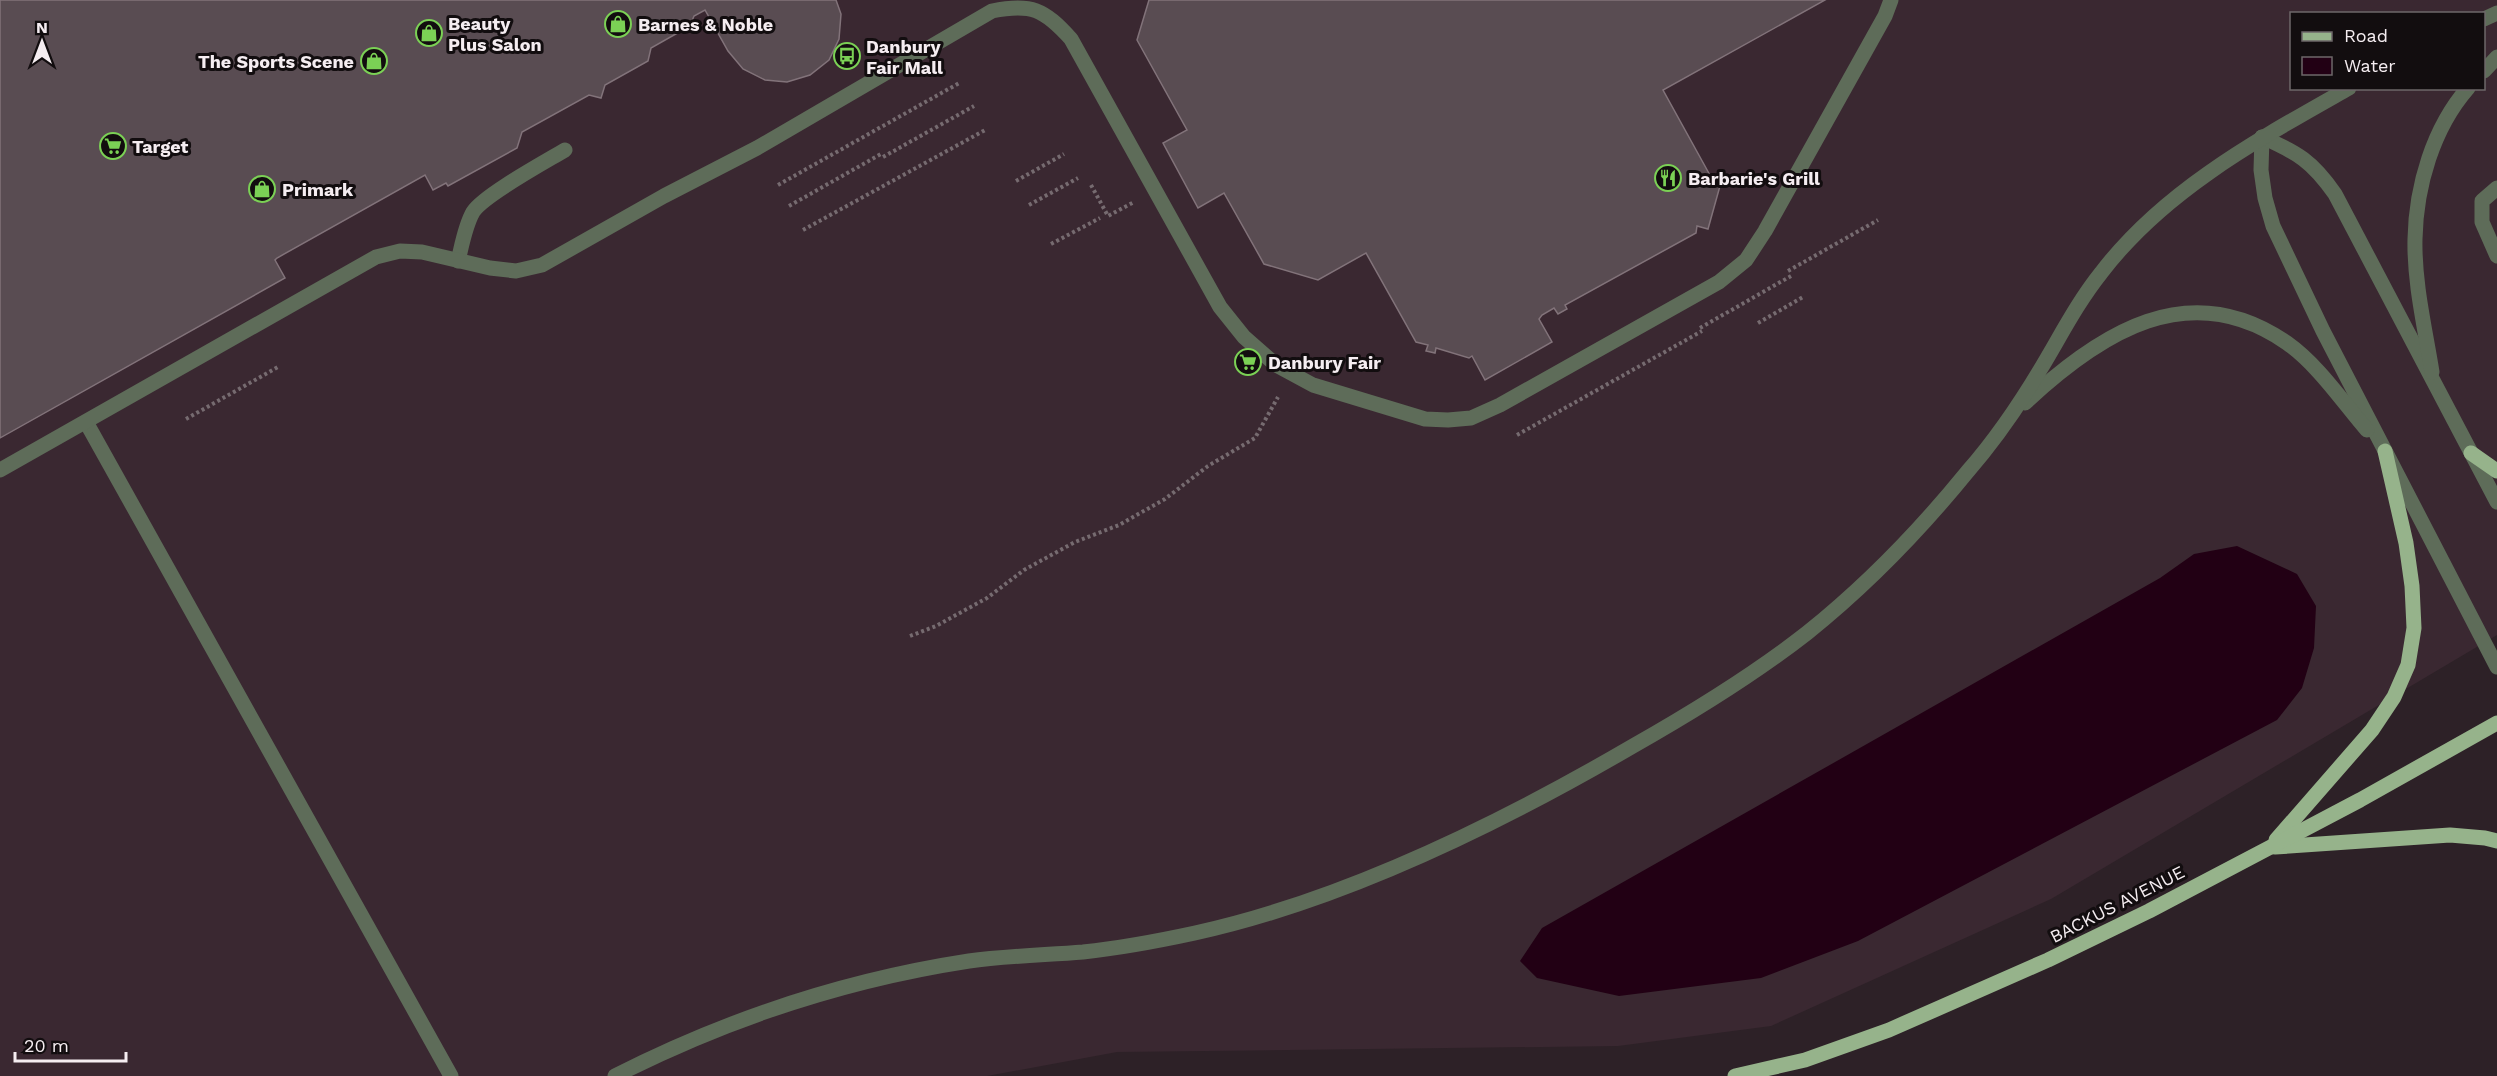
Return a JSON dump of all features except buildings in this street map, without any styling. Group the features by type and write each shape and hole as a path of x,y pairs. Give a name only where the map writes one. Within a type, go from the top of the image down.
{"main road":[{"path":"2269,848 2372,730 2394,697 2408,665 2414,628 2412,586 2406,543 2385,451"},
{"path":"2471,453 2497,471"},
{"name":"BACKUS AVENUE","path":"1735,1076 1805,1060 1889,1030 1965,998 2139,916 2269,848 2497,723"},
{"path":"2269,848 2450,835 2497,841"}],"lane":[{"path":"0,471 376,257 400,250 422,252 516,272 542,265 664,196 757,148 992,11 1015,3 1036,10 1055,21 1071,39 1220,307 1244,337 1276,365 1313,385 1425,419 1448,420 1471,417 1531,388 1719,282 1746,260 1765,231 1885,16 1891,0"},
{"path":"2485,70 2497,57"},
{"path":"615,1076 663,1052 760,1012 854,984 973,960 1087,951 1140,944 1197,933 1301,903 1447,844 1633,747 1723,693 1809,631 1891,557 1970,469 2008,419 2070,318 2100,274 2132,235 2178,195 2262,137 2345,90"},
{"path":"2433,384 2418,277 2415,239 2418,201 2427,165 2441,130 2467,90"},
{"path":"2262,137 2296,153 2319,171 2335,194 2497,502"},
{"path":"2262,137 2261,170 2265,198 2273,226 2323,331 2497,667"},
{"path":"458,261 465,233 474,211 499,191 565,150"},
{"path":"2497,188 2482,201 2482,222 2497,256"},
{"path":"2008,419 2059,372 2109,338 2140,323 2179,313 2219,315 2256,324 2289,344 2316,370 2385,451"},
{"path":"86,422 452,1076"}],"path":[{"path":"778,184 961,82"},
{"path":"789,206 974,106"},
{"path":"803,230 987,129"},
{"path":"1016,181 1064,154"},
{"path":"1029,205 1078,178"},
{"path":"1091,184 1108,216 1134,202"},
{"path":"1051,244 1100,218"},
{"path":"1517,435 1701,329 1878,220"},
{"path":"1758,323 1803,297"},
{"path":"186,419 278,367"},
{"path":"910,636 936,626 987,598 1024,570 1075,542 1119,525 1165,499 1209,466 1255,438 1280,393"}],"shaded area":[{"name":"Danbury Fair","path":"0,0 2497,0 2497,635 2051,899 1771,1026 1618,1046 1117,1052 987,1076 0,1076"}],"water":[{"path":"2237,546 2297,574 2316,606 2314,648 2302,688 2277,720 1858,941 1761,978 1619,996 1537,978 1520,961 1542,928 2160,578 2194,554"}],"place":[{"name":"Barnes & Noble","path":"618,24"},
{"name":"Beauty Plus Salon","path":"429,33"},
{"name":"Danbury Fair Mall","path":"847,56"},
{"name":"The Sports Scene","path":"374,61"},
{"name":"Target","path":"113,146"},
{"name":"Barbarie's Grill","path":"1668,178"},
{"name":"Primark","path":"262,189"},
{"name":"Danbury Fair","path":"1248,362"}]}
